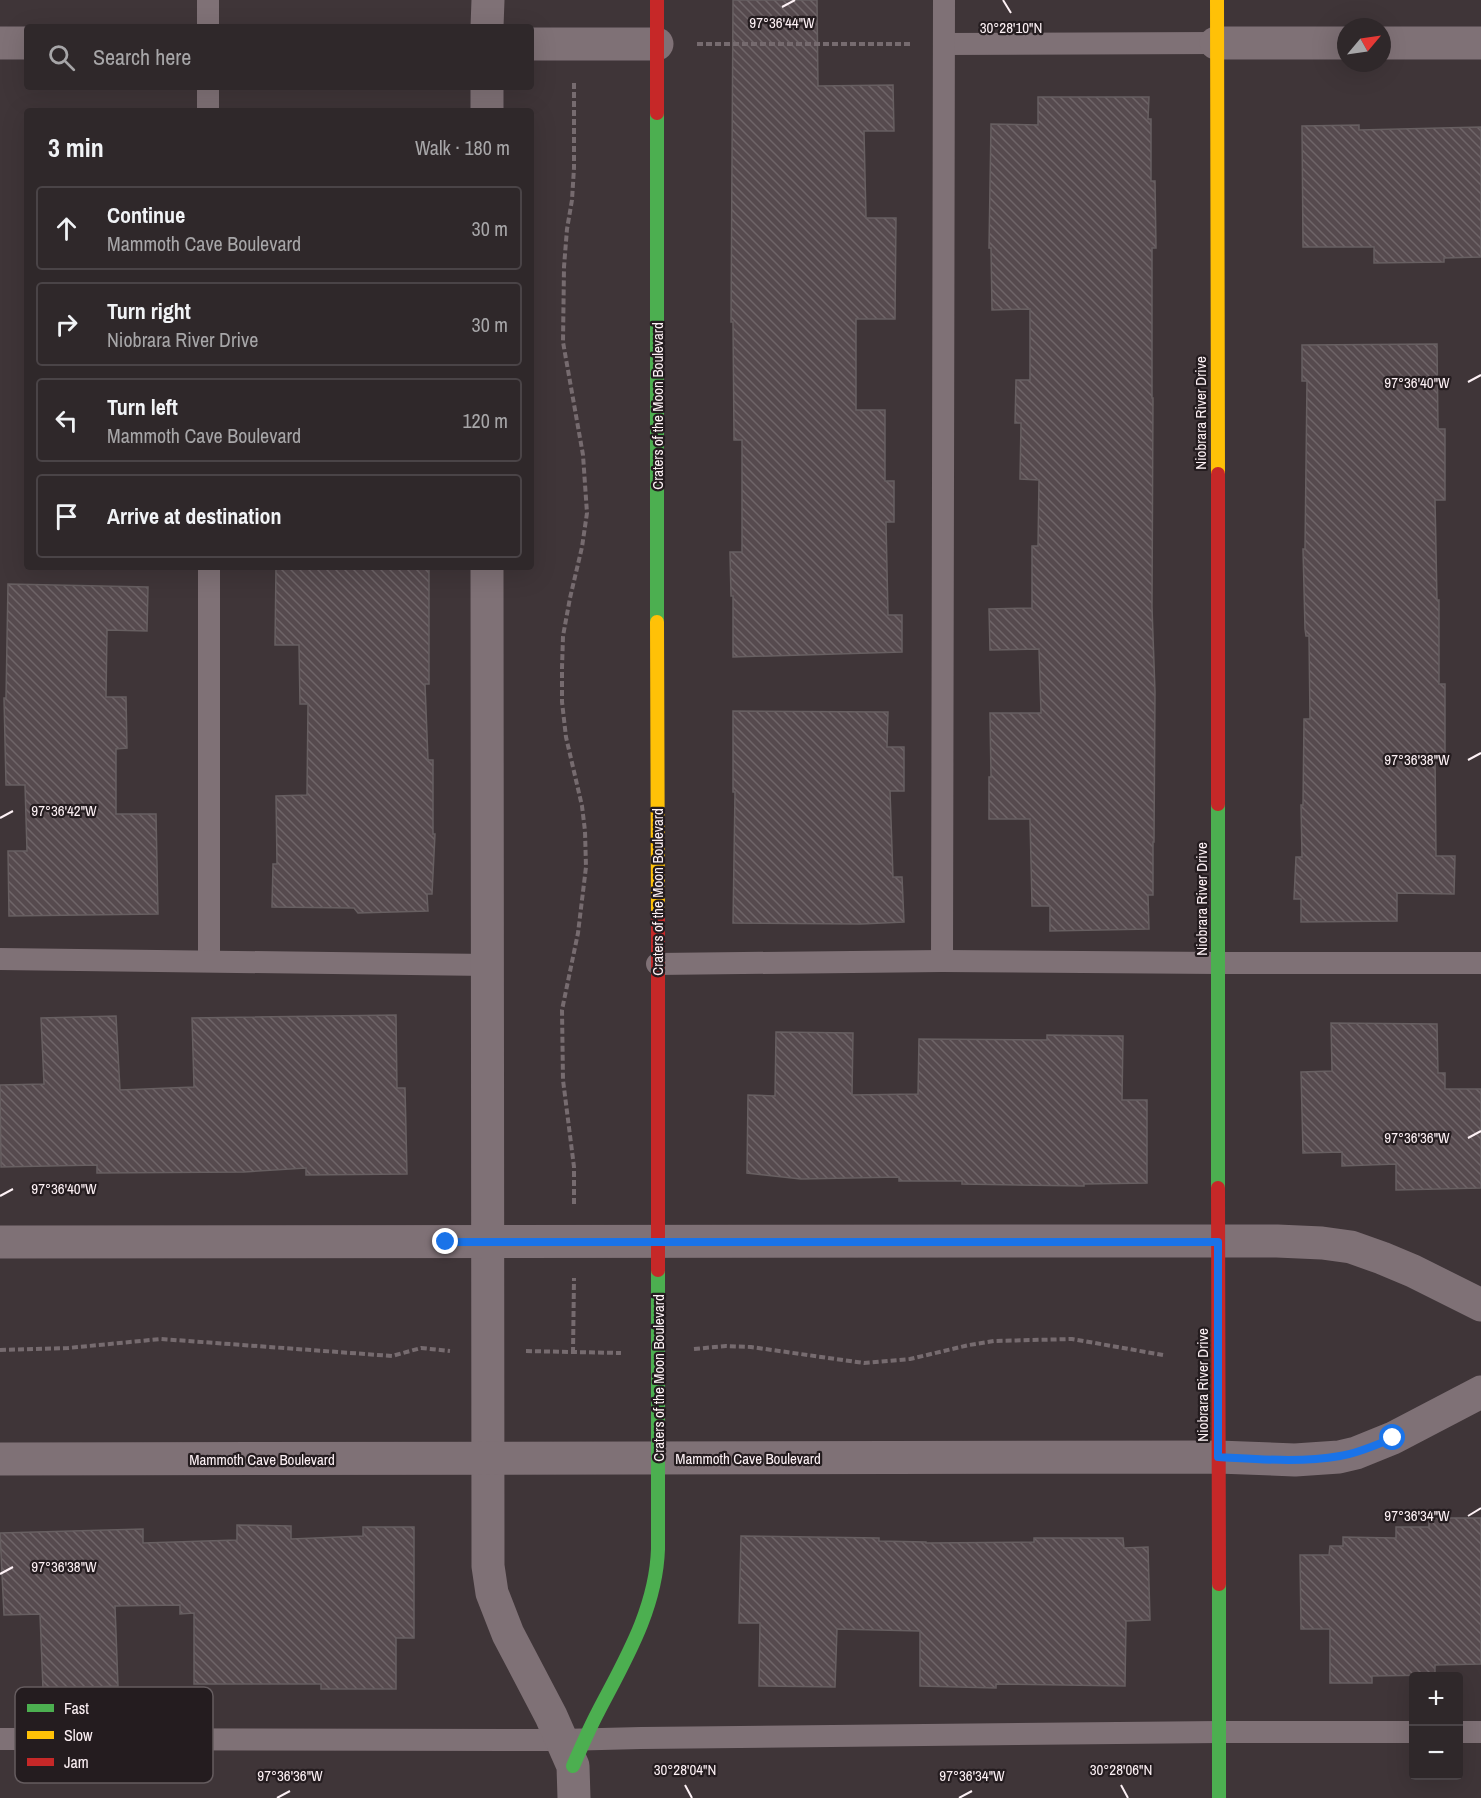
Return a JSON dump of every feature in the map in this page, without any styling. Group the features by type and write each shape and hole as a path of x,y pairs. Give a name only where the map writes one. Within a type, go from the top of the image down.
{"street":[{"path":"487,24 488,0"},
{"name":"Craters of the Moon Boulevard","path":"574,1761 631,1650 644,1619 657,1570 657,0"},
{"name":"Niobrara River Drive","path":"1216,0 1219,1798"},
{"path":"1216,43 1337,43"},
{"path":"1391,43 1481,43"},
{"path":"0,44 24,44"},
{"path":"534,44 657,44"},
{"path":"487,90 487,108"},
{"path":"487,570 488,1566 492,1593 508,1634 574,1761"},
{"path":"0,1242 1322,1243 1351,1247 1382,1258 1481,1305"},
{"name":"Mammoth Cave Boulevard","path":"0,1459 1218,1457 1295,1460 1340,1457 1356,1453 1393,1438 1481,1392"}],"lane":[{"path":"207,0 208,24"},
{"path":"942,961 944,0"},
{"path":"945,44 1216,43"},
{"path":"208,90 208,108"},
{"path":"209,570 209,961"},
{"path":"0,959 488,965"},
{"path":"657,964 942,961 1481,963"},
{"path":"213,1747 574,1761 1219,1732 1409,1732"},
{"path":"1463,1732 1481,1732"},
{"path":"0,1739 15,1740"}],"path":[{"path":"697,44 945,44"},
{"path":"574,76 573,189 564,267 563,342 583,455 587,513 563,636 562,668 565,729 582,806 586,867 578,933 562,1010 563,1080 573,1158 574,1206"},
{"path":"573,1353 574,1275"},
{"path":"0,1350 68,1348 161,1339 392,1356 421,1348 446,1350"},
{"path":"689,1349 726,1346 752,1347 871,1363 910,1359 994,1341 1072,1339 1162,1356"},
{"path":"520,1351 628,1353"}],"building":[{"path":"733,0 817,0 818,86 893,85 894,131 864,131 866,218 896,218 895,319 856,319 856,410 885,410 885,481 894,481 894,522 886,522 888,615 902,615 902,652 733,657 730,552 742,552 742,440 734,440 733,322 731,322"},
{"path":"1038,97 1149,97 1151,181 1155,181 1156,248 1152,248 1154,842 1153,895 1148,895 1149,929 1050,931 1050,906 1032,906 1030,819 989,819 990,713 1041,713 1039,649 990,650 989,609 1032,608 1032,546 1038,546 1039,480 1020,479 1021,423 1015,423 1016,380 1030,380 1030,309 992,310 991,248 989,248 991,124 1038,125"},
{"path":"1359,125 1359,130 1481,127 1481,257 1444,258 1444,262 1374,263 1374,247 1303,247 1302,126"},
{"path":"1437,344 1438,429 1445,429 1445,500 1435,500 1437,600 1439,600 1439,684 1445,684 1445,754 1435,754 1436,856 1455,856 1454,894 1397,893 1397,921 1301,922 1301,899 1294,899 1296,857 1302,857 1304,719 1310,719 1309,636 1306,636 1305,629 1303,549 1305,549 1307,381 1302,381 1302,345"},
{"path":"276,570 429,570 429,684 425,684 428,760 433,760 433,834 435,834 432,894 427,894 428,911 358,913 354,908 272,907 273,864 277,864 276,796 307,795 308,704 300,704 299,645 275,645"},
{"path":"8,584 148,587 147,631 107,630 106,697 126,697 127,748 116,749 116,814 156,814 158,914 9,916 8,851 27,851 25,785 6,785 4,698 6,698"},
{"path":"733,711 888,712 887,747 904,747 904,791 890,791 893,877 902,877 904,922 733,923 735,792 733,792"},
{"path":"396,1015 397,1088 405,1088 407,1174 306,1175 306,1168 244,1172 97,1173 97,1165 1,1167 0,1085 44,1084 41,1018 116,1016 120,1090 194,1087 192,1018"},
{"path":"1331,1023 1437,1024 1438,1073 1445,1073 1445,1089 1481,1089 1481,1188 1396,1190 1396,1164 1342,1166 1342,1152 1303,1153 1301,1072 1332,1071"},
{"path":"776,1032 853,1033 852,1095 918,1094 919,1039 1047,1040 1047,1035 1123,1036 1122,1100 1147,1100 1147,1183 1084,1184 1084,1186 962,1184 962,1181 899,1181 899,1177 801,1179 747,1173 748,1095 775,1096"},
{"path":"1429,1518 1481,1518 1481,1664 1435,1665 1435,1672 1372,1676 1372,1683 1330,1683 1330,1629 1301,1629 1300,1555 1329,1555 1330,1546 1343,1546 1343,1537 1396,1538 1396,1527 1429,1527"},
{"path":"237,1525 291,1526 291,1539 363,1536 363,1527 414,1527 414,1638 396,1638 396,1689 321,1689 321,1684 194,1684 194,1613 180,1614 180,1605 115,1606 118,1686 43,1687 40,1614 4,1615 0,1533 143,1529 143,1543 237,1540"},
{"path":"741,1536 879,1538 879,1541 926,1543 1034,1542 1034,1538 1123,1538 1124,1548 1148,1547 1150,1620 1126,1621 1125,1686 996,1684 996,1688 920,1686 920,1631 837,1629 835,1687 759,1686 760,1623 739,1623"}],"traffic: fast":[{"path":"657,113 657,622"},
{"path":"1218,804 1218,1188"},
{"path":"573,1766 637,1634 652,1592 656,1571 658,1549 658,1270"},
{"path":"1219,1584 1219,1798"}],"traffic: slow":[{"path":"1217,0 1218,474"},
{"path":"657,622 658,917"}],"traffic: jam":[{"path":"657,0 657,113"},
{"path":"1218,474 1218,804"},
{"path":"658,917 658,1270"},
{"path":"1218,1188 1219,1584"}],"route":[{"path":"446,1242 1218,1242 1218,1457 1295,1460 1340,1457 1393,1438"}]}
